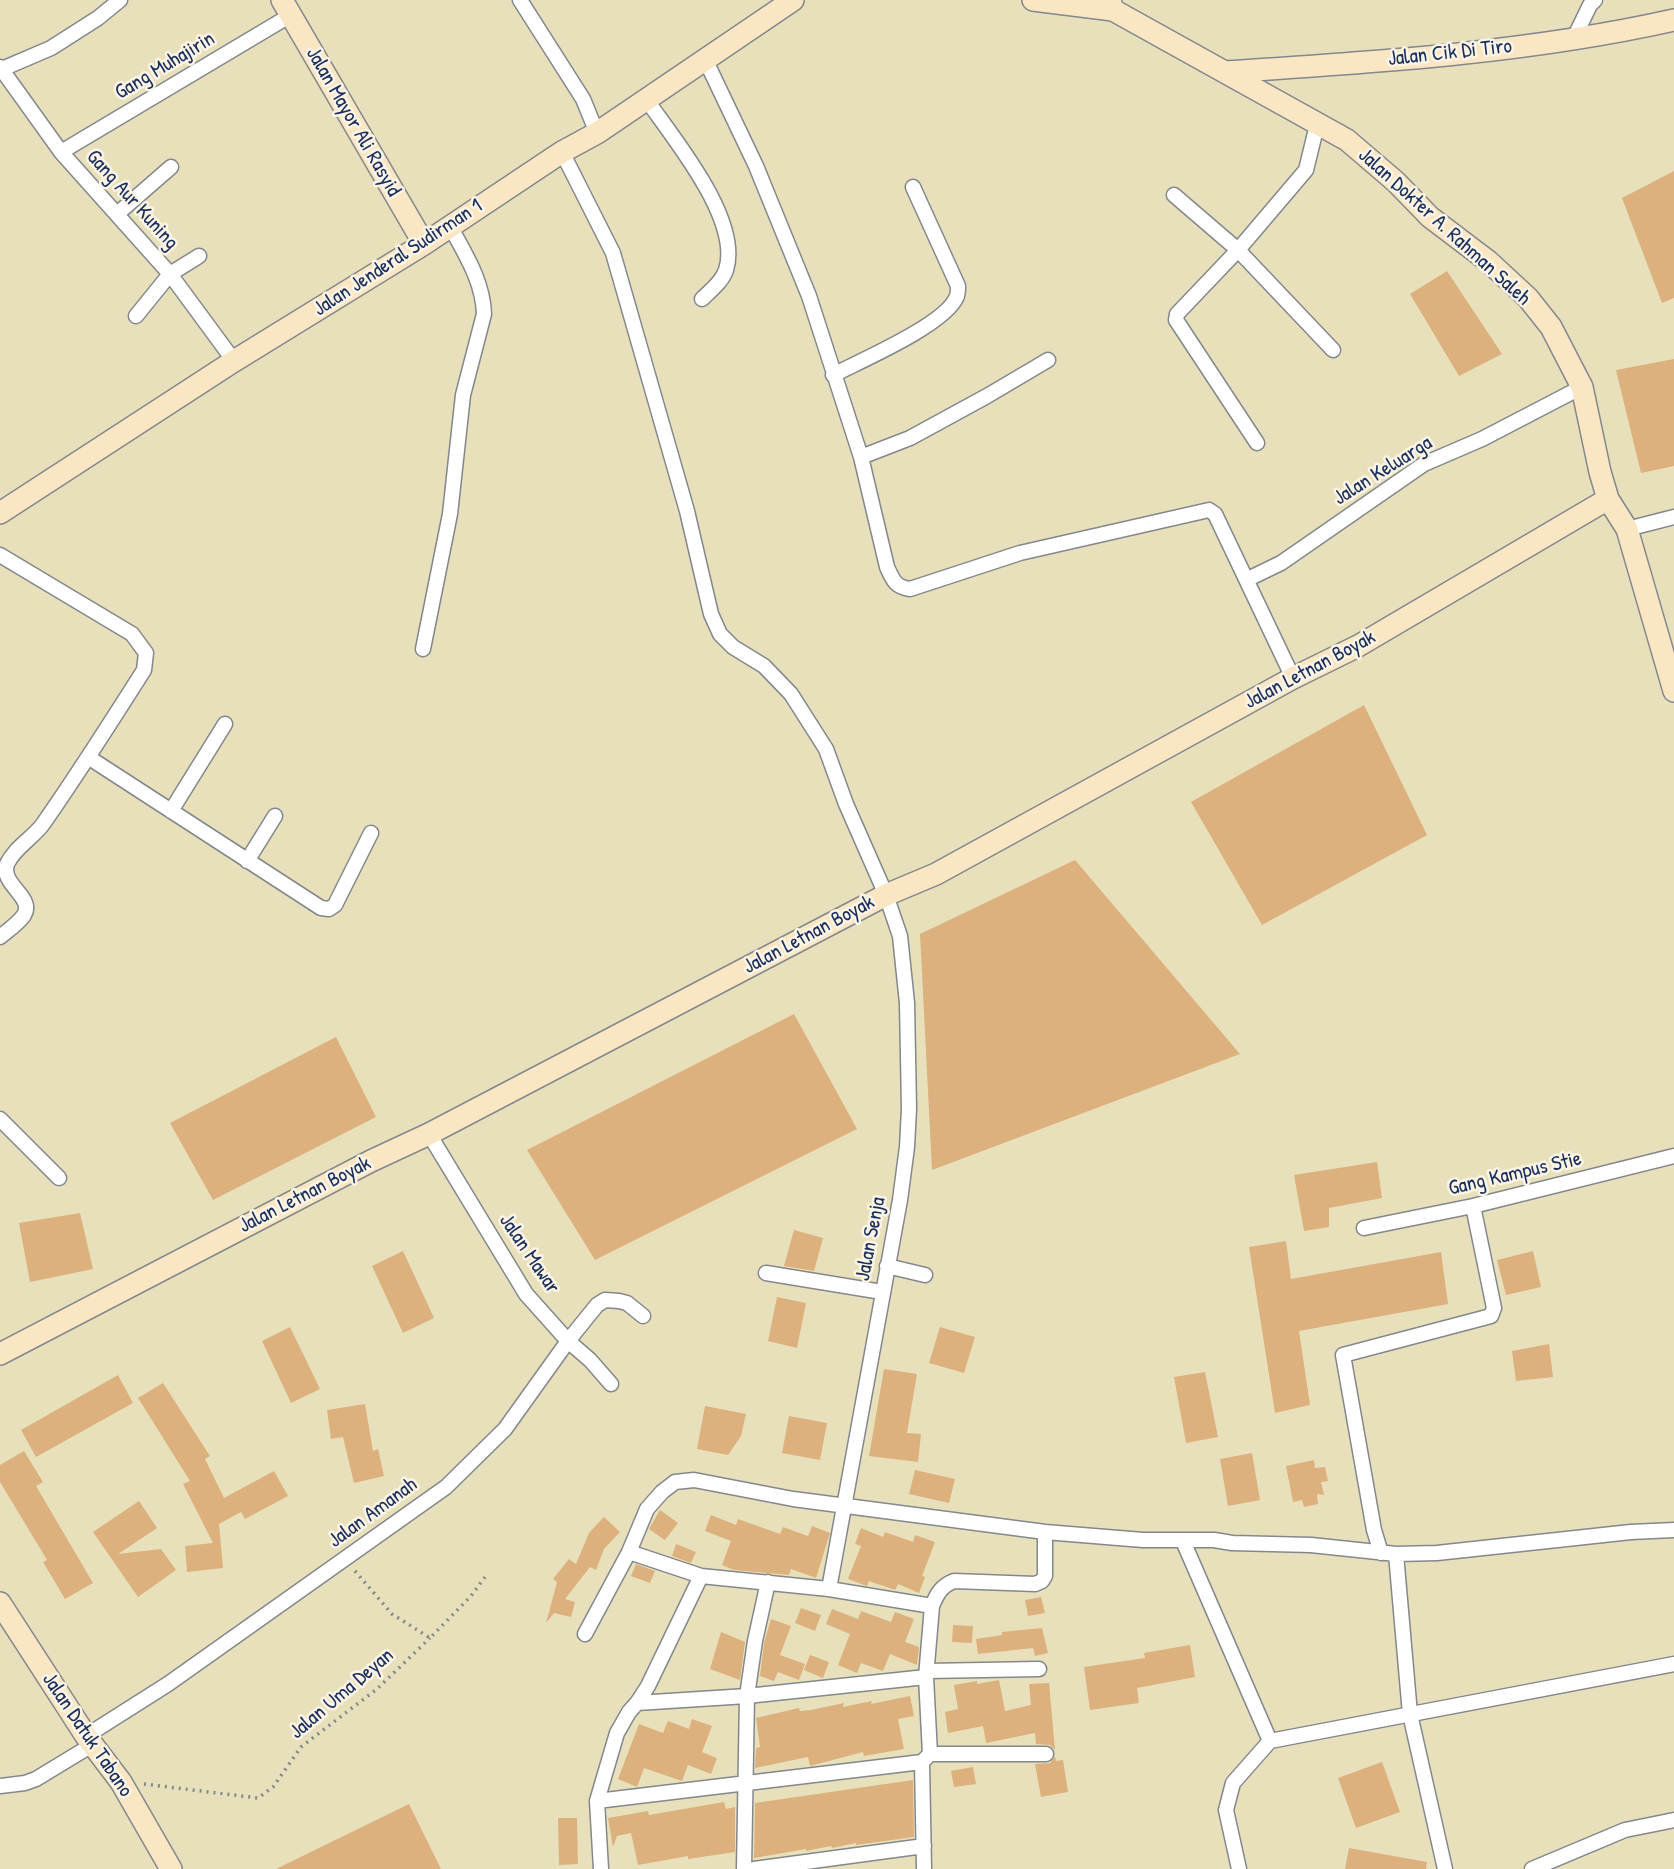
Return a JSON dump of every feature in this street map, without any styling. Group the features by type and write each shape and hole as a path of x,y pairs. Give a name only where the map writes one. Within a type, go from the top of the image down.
{"street":[{"path":"1,68 51,48 98,18 120,0"},
{"path":"520,0 583,99 597,133"},
{"name":"Jalan Jenderal Sudirman 1","path":"0,513 234,361 424,244 562,152 597,133 793,0"},
{"path":"1033,0 1112,5"},
{"path":"1574,38 1595,0"},
{"name":"Jalan Dokter A. Rahman Saleh","path":"1112,5 1346,140 1396,182 1430,217 1488,261 1528,299 1551,327 1582,387 1608,499 1627,529 1674,691"},
{"name":"Gang Muhajirin","path":"61,152 286,8"},
{"name":"Jalan Mayor Ali Rasyid","path":"286,8 424,244"},
{"name":"Jalan Cik Di Tiro","path":"1225,72 1452,55 1603,36 1674,20"},
{"path":"705,59 756,166 809,296 861,457 887,566 894,583 901,588 910,589 1020,553 1209,510 1215,514 1248,579 1293,678"},
{"name":"Gang Aur Kuning","path":"1,68 61,152 170,274 234,361"},
{"path":"646,99 710,192 724,228 728,257 726,268 722,279 702,299"},
{"path":"1257,443 1176,320 1177,314 1181,307 1204,288 1306,170 1317,125"},
{"name":"Jalan Senja","path":"562,152 613,253 680,485 711,614 720,634 726,640 778,678 792,694 819,738 886,895 900,936 905,970 909,1109 900,1200 829,1589"},
{"path":"117,214 171,167"},
{"path":"833,374 916,332 946,312 957,297 958,286 913,187"},
{"path":"1174,195 1238,250 1333,350"},
{"path":"423,649 450,514 463,395 484,314 478,279 450,226"},
{"path":"136,316 170,274 199,256"},
{"path":"861,457 910,438 1048,360"},
{"name":"Jalan Keluarga","path":"1248,579 1281,563 1424,464 1482,439 1582,387"},
{"name":"Jalan Letnan Boyak","path":"0,1354 886,895 936,874 1293,678 1358,646 1608,499"},
{"path":"1627,529 1674,517"},
{"path":"0,555 132,634 146,653 144,670 88,757 41,827 8,862 5,873 7,880 25,902 26,908 21,918 0,937"},
{"path":"171,811 225,724"},
{"path":"88,757 321,908 329,909 335,905 371,834"},
{"path":"247,860 275,816"},
{"path":"0,1119 59,1178"},
{"name":"Jalan Mawar","path":"429,1134 519,1283 568,1341 590,1360 611,1384"},
{"name":"Gang Kampus Stie","path":"1364,1228 1473,1206 1674,1156"},
{"path":"1381,1553 1374,1530 1343,1355 1491,1316 1494,1308 1473,1206"},
{"path":"887,1266 925,1275"},
{"path":"766,1273 882,1292"},
{"name":"Jalan Amanah","path":"0,1786 36,1779 446,1487 505,1429 589,1312 605,1300 627,1303 643,1316"},
{"path":"585,1634 629,1552 647,1509 662,1492 676,1482 694,1480 793,1499 1045,1532 1183,1541 1311,1545 1396,1554 1437,1553 1631,1532 1674,1530"},
{"path":"924,1869 927,1674 932,1606 937,1593 954,1581 1035,1584 1042,1581 1045,1576 1045,1532"},
{"path":"1183,1541 1270,1741"},
{"path":"629,1552 701,1576 829,1589 932,1606"},
{"path":"1396,1554 1410,1714 1446,1869"},
{"path":"601,1869 597,1801 617,1733 648,1686 701,1576"},
{"path":"744,1869 747,1696 768,1582"},
{"name":"Jalan Datuk Tabano","path":"0,1603 89,1740 121,1782 171,1869"},
{"path":"1239,1869 1226,1810 1233,1783 1270,1741 1674,1664"},
{"path":"637,1703 747,1696 927,1674 1040,1669"},
{"path":"597,1801 926,1758 1046,1754"},
{"path":"1532,1869 1625,1830 1674,1820"},
{"path":"754,1869 924,1846"}],"path":[{"path":"344,1559 392,1614 430,1638 471,1596 485,1577"},
{"name":"Jalan Uma Deyan","path":"121,1782 258,1798 273,1787 301,1747 376,1689 430,1638"}],"building":[{"path":"1674,171 1674,298 1662,303 1622,198"},
{"path":"1447,271 1502,354 1459,376 1410,294"},
{"path":"1674,359 1674,466 1641,473 1616,370"},
{"path":"1364,705 1427,835 1262,925 1191,802"},
{"path":"1075,860 1240,1054 932,1170 920,934"},
{"path":"794,1014 857,1129 595,1260 527,1150"},
{"path":"336,1037 376,1117 213,1200 170,1123"},
{"path":"1377,1162 1382,1198 1329,1208 1329,1227 1304,1231 1294,1175"},
{"path":"80,1213 93,1269 30,1282 19,1223"},
{"path":"794,1230 823,1238 814,1271 784,1266"},
{"path":"1286,1241 1291,1279 1441,1252 1448,1304 1299,1331 1310,1405 1275,1413 1249,1247"},
{"path":"403,1251 434,1318 403,1333 372,1266"},
{"path":"1533,1251 1541,1287 1506,1295 1497,1260"},
{"path":"777,1297 806,1303 797,1348 768,1341"},
{"path":"290,1327 320,1389 291,1403 262,1341"},
{"path":"940,1327 975,1337 964,1373 929,1363"},
{"path":"1549,1344 1553,1377 1516,1381 1512,1351"},
{"path":"884,1369 917,1374 907,1433 921,1434 918,1462 869,1456"},
{"path":"1205,1372 1218,1437 1186,1443 1174,1377"},
{"path":"118,1375 133,1403 36,1457 21,1430"},
{"path":"163,1383 210,1456 205,1459 224,1498 274,1471 288,1496 245,1519 241,1512 219,1524 223,1568 187,1572 185,1546 213,1543 183,1484 190,1481 138,1398"},
{"path":"365,1404 373,1451 378,1449 384,1476 354,1483 343,1437 331,1439 327,1410"},
{"path":"705,1406 746,1414 741,1436 728,1455 697,1449"},
{"path":"789,1416 827,1423 820,1460 782,1453"},
{"path":"24,1451 43,1482 36,1486 93,1583 65,1599 43,1562 47,1560 0,1482 0,1465"},
{"path":"1252,1453 1260,1500 1228,1506 1220,1459"},
{"path":"1314,1460 1315,1468 1325,1467 1328,1481 1321,1482 1324,1495 1317,1494 1318,1504 1304,1507 1302,1500 1293,1502 1286,1466"},
{"path":"915,1470 955,1479 949,1503 909,1494"},
{"path":"139,1501 157,1528 118,1554 161,1549 176,1570 138,1597 93,1532"},
{"path":"660,1510 678,1523 665,1540 649,1529"},
{"path":"711,1515 736,1525 738,1519 780,1534 783,1527 808,1536 812,1526 830,1533 816,1578 791,1569 789,1575 734,1570 722,1565 731,1541 705,1531"},
{"path":"604,1517 620,1532 604,1549 596,1570 590,1567 565,1599 575,1602 571,1617 554,1613 546,1623 557,1582 553,1579 569,1559 576,1564 589,1533"},
{"path":"861,1528 883,1537 885,1532 913,1542 915,1535 935,1542 922,1576 925,1577 919,1593 898,1584 895,1590 869,1581 867,1586 848,1579 861,1546 855,1544"},
{"path":"676,1544 696,1552 691,1563 672,1556"},
{"path":"636,1564 655,1571 650,1583 631,1576"},
{"path":"1041,1597 1045,1613 1028,1616 1025,1600"},
{"path":"801,1608 821,1615 815,1631 795,1623"},
{"path":"832,1609 858,1619 861,1611 891,1622 895,1612 914,1619 905,1642 919,1647 917,1665 890,1654 883,1671 861,1663 857,1673 838,1665 850,1634 826,1624"},
{"path":"771,1619 791,1626 780,1655 805,1664 799,1680 778,1672 774,1681 760,1676 764,1643"},
{"path":"953,1625 973,1626 972,1643 952,1642"},
{"path":"1042,1628 1048,1653 1035,1656 1033,1648 978,1654 976,1639 1002,1635 1002,1632"},
{"path":"721,1632 745,1642 740,1680 710,1669"},
{"path":"1190,1645 1195,1677 1137,1688 1139,1703 1090,1710 1084,1667 1145,1658 1144,1653"},
{"path":"810,1655 829,1662 823,1678 804,1670"},
{"path":"999,1680 1005,1711 1031,1705 1029,1684 1049,1683 1055,1750 1050,1745 1036,1744 1035,1733 986,1743 983,1726 948,1733 945,1712 958,1709 954,1685"},
{"path":"910,1696 914,1716 898,1719 904,1749 864,1756 863,1752 810,1766 808,1757 755,1768 756,1748 760,1747 756,1718 799,1708 800,1711 811,1710 844,1703 843,1707 872,1701 871,1704"},
{"path":"692,1719 712,1726 702,1752 717,1758 711,1774 688,1765 682,1781 644,1768 637,1787 618,1779 639,1724 663,1733 668,1721 689,1729"},
{"path":"1055,1756 1056,1761 1063,1760 1068,1792 1041,1797 1035,1764 1050,1763"},
{"path":"1382,1762 1400,1812 1356,1828 1338,1778"},
{"path":"973,1767 976,1784 954,1787 951,1771"},
{"path":"913,1780 914,1837 806,1849 754,1858 755,1803"},
{"path":"724,1802 726,1809 735,1807 735,1852 688,1859 688,1856 638,1865 631,1833 617,1836 613,1847 608,1818 648,1811 649,1815"},
{"path":"409,1804 441,1869 276,1869"},
{"path":"558,1818 577,1818 578,1864 559,1865"},
{"path":"1349,1848 1427,1862 1426,1869 1345,1869"}]}
